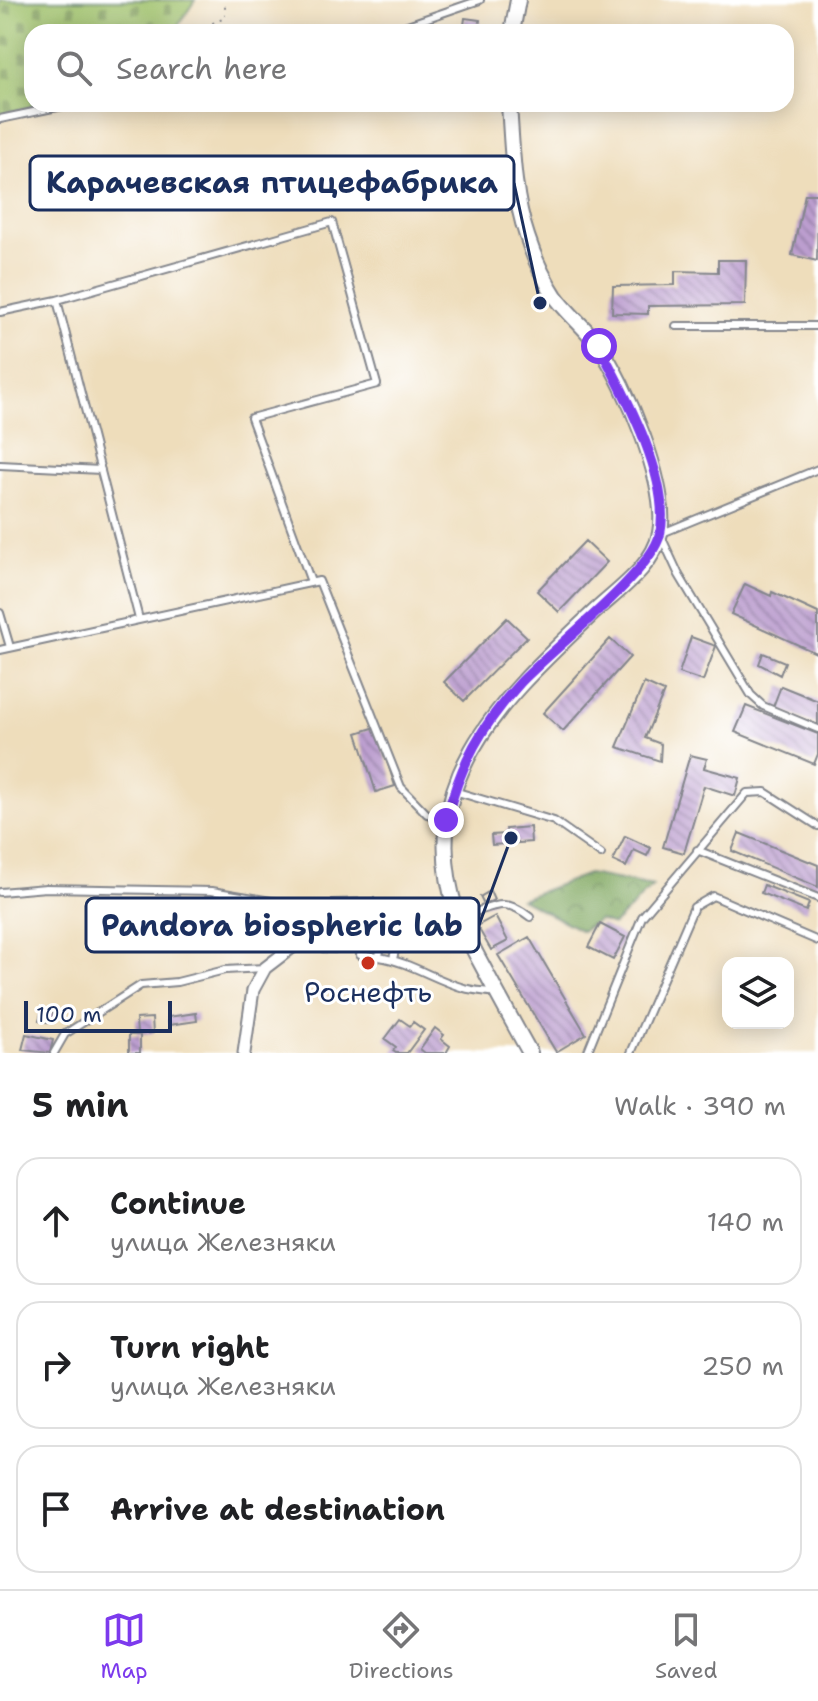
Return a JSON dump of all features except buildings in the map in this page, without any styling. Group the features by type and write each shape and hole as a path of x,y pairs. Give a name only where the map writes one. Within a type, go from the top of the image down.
{"street":[{"path":"510,24 518,0"},
{"path":"510,112 526,235 555,295 599,346 635,419 650,458 662,512 660,534 647,561 521,683 485,726 459,774 446,820 447,860 458,917 530,1053"},
{"path":"244,1053 253,990 265,968 316,929 343,923 439,933 466,932"}],"lane":[{"path":"410,24 480,0"},
{"path":"0,119 34,112"},
{"path":"0,312 57,300 332,222 377,384 251,418 311,582"},
{"path":"57,300 139,619"},
{"path":"676,326 818,326"},
{"path":"0,465 101,470"},
{"path":"818,469 660,534 679,575 751,695 763,706 818,729"},
{"path":"0,650 319,581 401,787 427,814 446,820"},
{"path":"0,613 10,647"},
{"path":"454,791 554,821 601,854"},
{"path":"587,1053 642,917 747,793 765,792 818,826"},
{"path":"697,850 818,898"},
{"path":"0,892 46,888 212,891 313,908 343,923"},
{"path":"631,1053 694,907 713,896 818,941"},
{"path":"458,917 497,903 517,906 530,917"},
{"path":"365,925 360,955 393,959 464,989 496,993"},
{"path":"379,957 383,928"},
{"path":"393,959 400,930"},
{"path":"54,1053 65,1034 141,985 177,982 225,970 265,968"}],"path":[{"path":"210,24 225,18 225,0"}],"green space":[{"path":"0,0 195,0 179,24 24,24 24,108 0,114"},
{"path":"588,874 653,886 613,925 599,920 582,931 521,899"}],"place":[{"name":"Карачевская птицефабрика","path":"540,303"},
{"name":"Pandora biospheric lab","path":"511,838"},
{"name":"Роснефть","path":"368,963"}],"route":[{"path":"446,820 459,774 485,726 521,683 647,561 660,534 662,512 650,458 619,383 599,346"}]}
